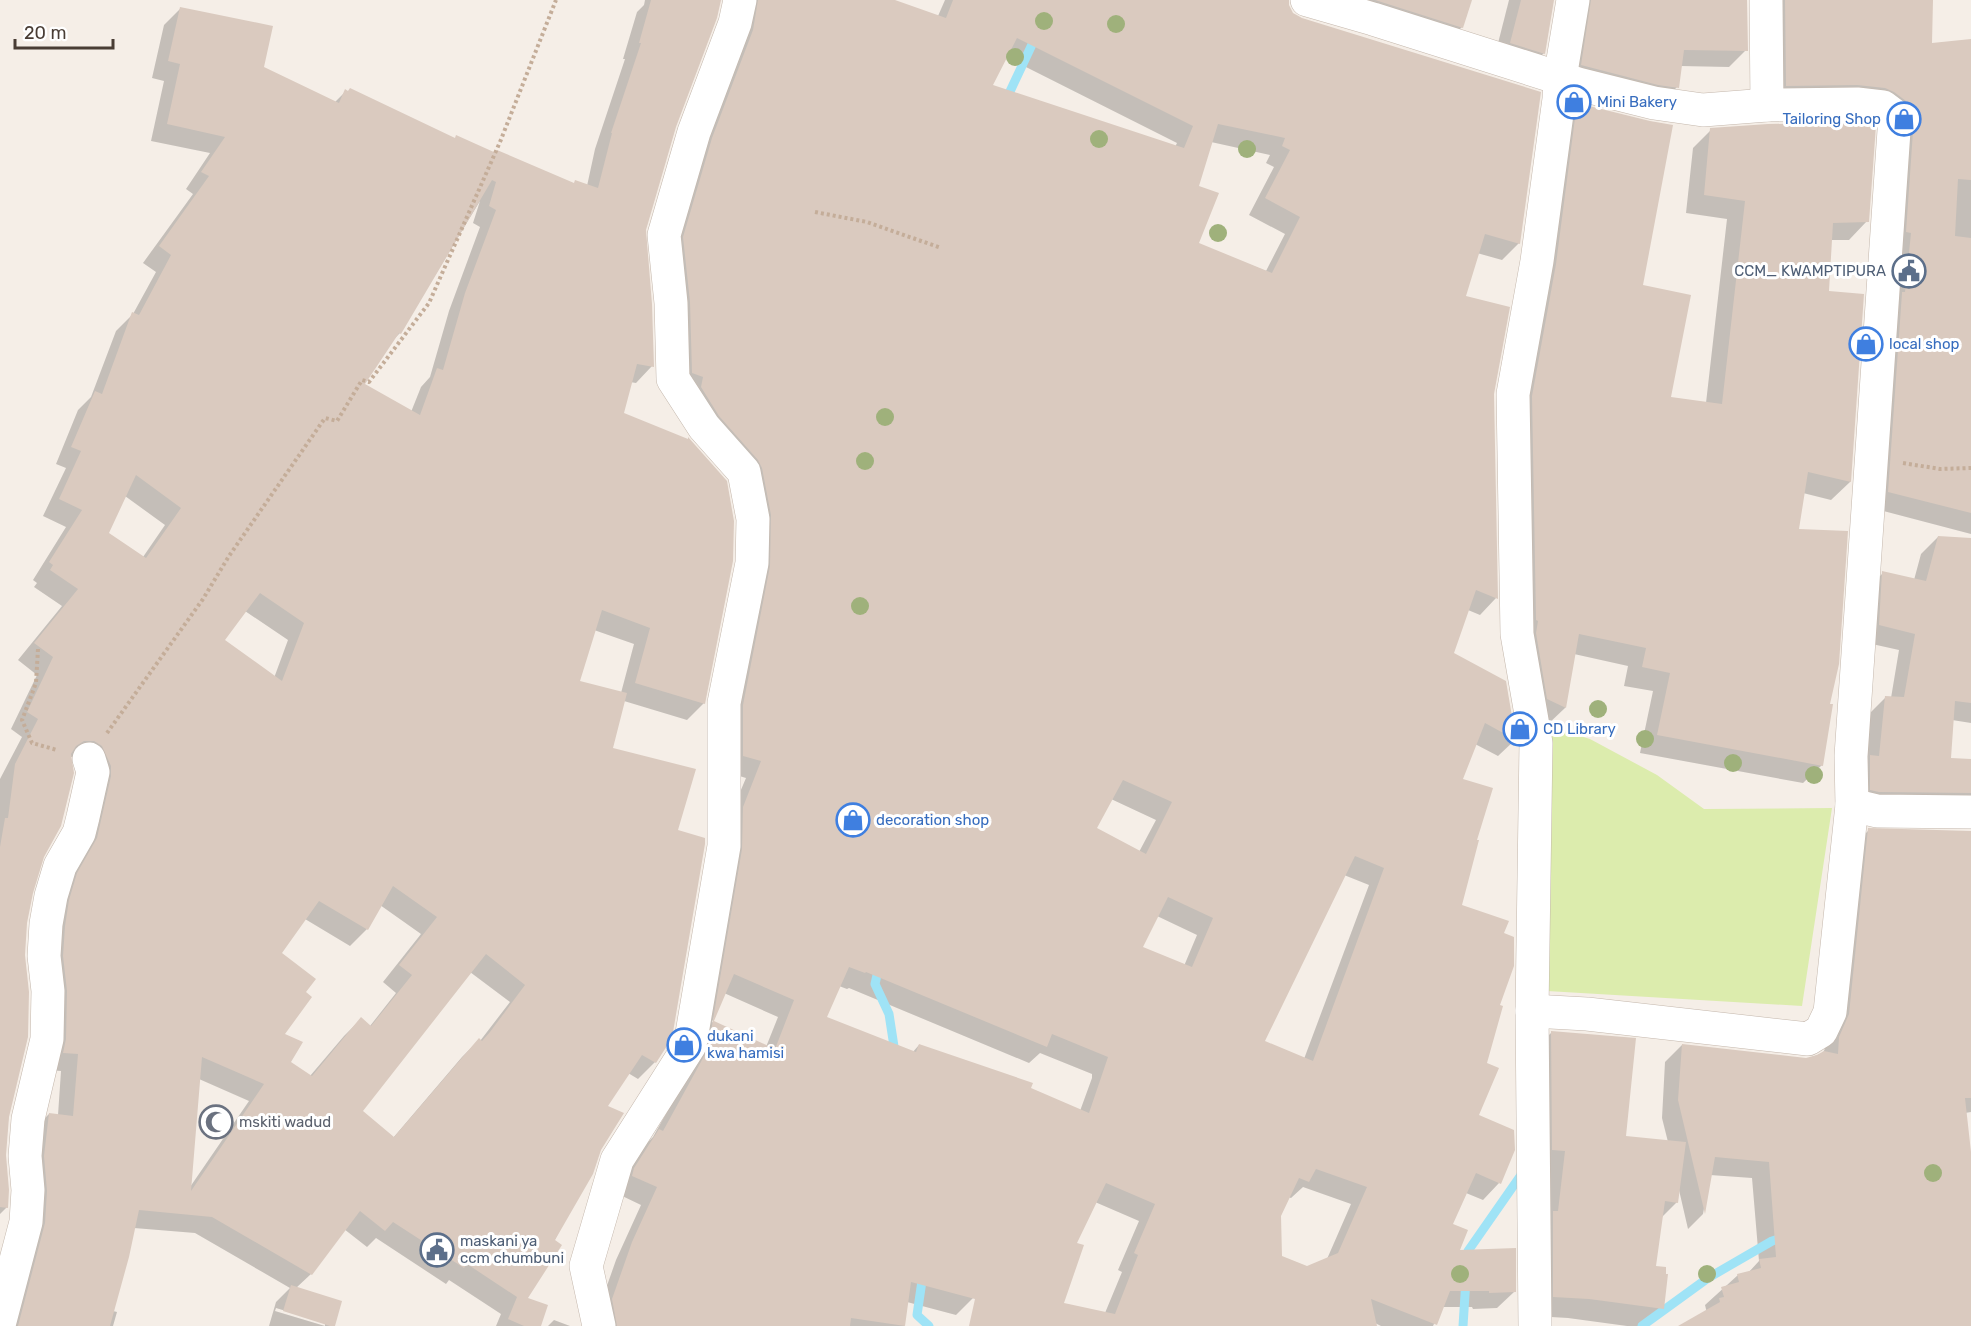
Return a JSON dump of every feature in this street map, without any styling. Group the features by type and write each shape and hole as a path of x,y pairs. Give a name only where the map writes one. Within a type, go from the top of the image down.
{"street":[{"path":"599,1326 586,1266 617,1160 690,1045 724,846 724,703 752,563 753,519 744,472 704,427 673,379 671,303 664,235 694,132 735,23 740,0"},
{"path":"1307,0 1560,78 1654,103 1703,110 1767,105 1857,104 1883,107 1895,116 1851,756 1852,805 1830,1012 1821,1031 1808,1039 1587,1014 1532,1011"},
{"path":"1535,1326 1532,1011 1536,744 1516,634 1513,394 1537,261 1560,78 1573,0"},
{"path":"1766,0 1767,105"},
{"path":"0,1321 26,1222 28,1190 25,1156 28,1119 47,1038 48,990 44,956 46,924 60,866 78,833 83,817 93,772 89,759"},
{"path":"1852,805 1877,811 1971,812"}],"path":[{"path":"38,649 36,683 21,720 32,743 89,759 203,599 235,547 325,418 337,421 362,380 369,382 429,303 500,142 556,0"},
{"path":"815,212 867,222 940,248"},
{"path":"1871,463 1894,462 1940,469 1971,468"}],"green space":[{"path":"1548,726 1590,739 1657,775 1704,809 1832,808 1802,1006 1547,991"}],"building":[{"path":"651,0 721,0 717,18 676,127 646,230 654,367 637,364 624,413 688,439 688,437 727,481 734,521 733,561 705,704 635,683 650,628 602,610 580,681 627,693 613,748 696,769 678,830 705,838 705,844 672,1038 656,1063 642,1055 608,1106 624,1113 601,1150 593,1174 555,1240 562,1245 528,1298 548,1305 541,1326 524,1326 508,1319 517,1297 467,1264 464,1268 393,1222 385,1231 360,1211 312,1275 212,1217 139,1210 110,1326 18,1326 45,1223 47,1191 44,1156 49,1113 73,1116 78,1054 63,1053 66,1039 67,991 63,956 65,926 69,900 77,873 97,838 111,776 111,766 102,746 94,741 84,741 76,746 71,754 74,773 61,826 44,857 33,893 27,923 25,955 29,992 28,1037 9,1117 6,1155 8,1208 0,1207 0,847 5,818 8,818 15,764 38,719 27,712 53,657 34,643 78,589 50,570 53,565 49,562 82,510 59,499 81,451 71,447 95,391 102,394 132,312 139,315 171,255 159,246 209,176 201,172 225,137 167,124 180,64 168,61 180,7 273,26 264,67 339,103 345,89 348,91 350,88 455,138 456,135 496,153 497,150 574,183 575,180 598,188 611,133 641,43 639,43","holes":["492,180 496,182 489,206 496,210 465,293 443,370 437,368 420,415 365,384 399,333 401,334","136,475 181,508 146,558 109,533","260,593 304,623 282,681 225,640","393,886 437,917 399,965 412,975 371,1026 361,1017 312,1076 291,1062 303,1042 285,1034 312,997 306,992 316,979 282,953 319,901 368,930","486,954 525,985 490,1032 482,1041 479,1038 394,1137 363,1111","202,1057 264,1084 191,1191"]},
{"path":"758,0 895,0 946,18 953,0 1289,0 1293,13 1302,18 1541,92 1520,244 1485,234 1466,296 1510,307 1494,394 1498,599 1476,590 1454,653 1506,681 1516,740 1485,723 1463,779 1493,788 1477,840 1479,840 1462,905 1509,921 1504,933 1514,937 1514,966 1500,1005 1503,1006 1487,1063 1499,1068 1479,1115 1514,1130 1515,1150 1501,1184 1476,1173 1453,1224 1468,1230 1460,1250 1516,1248 1516,1292 1450,1291 1437,1325 1371,1299 1377,1326 969,1326 975,1299 911,1282 905,1326 851,1318 850,1326 617,1326 612,1299 632,1242 657,1187 632,1176 634,1168 659,1129 663,1131 708,1049 742,849 743,807 761,761 743,756 743,705 770,566 771,515 762,468 758,460 719,416 701,387 703,377 692,373 690,302 683,237 712,138 753,30","holes":["1017,38 1193,126 1184,148 993,85","1218,124 1285,138 1282,146 1290,150 1265,198 1300,217 1272,273 1199,243 1219,193 1199,186","1123,780 1172,802 1146,854 1097,828","1355,856 1384,868 1313,1061 1265,1041","1168,897 1213,918 1192,967 1143,947","849,967 1047,1047 1052,1034 1108,1057 1089,1113 1031,1088 1033,1083 919,1044 916,1052 827,1017","734,974 794,1000 775,1049 714,1021","1316,1169 1367,1187 1338,1253 1307,1266 1282,1256 1281,1216 1299,1178 1309,1182","1106,1183 1155,1204 1134,1253 1138,1255 1115,1314 1064,1303 1084,1245 1077,1243"]},
{"path":"1375,0 1472,0 1463,28"},
{"path":"1521,0 1554,0 1545,54 1510,43"},
{"path":"1591,0 1747,0 1748,51 1684,50 1679,88 1658,85 1581,65"},
{"path":"1785,0 1933,0 1932,43 1971,39 1971,180 1958,179 1955,236 1971,238 1971,513 1888,492 1902,292 1905,292 1911,233 1906,232 1914,117 1912,109 1906,101 1885,88 1857,85 1786,86"},
{"path":"1577,103 1673,125 1643,285 1691,295 1671,397 1722,404 1745,201 1704,195 1710,128 1768,124 1856,123 1876,125 1869,222 1833,223 1829,291 1864,294 1851,482 1808,472 1799,529 1848,531 1839,664 1830,704 1833,704 1823,766 1657,735 1670,673 1642,667 1646,648 1579,634 1566,708 1547,699 1536,633 1538,621 1536,620 1532,396 1556,264"},
{"path":"1938,536 1971,538 1971,703 1955,701 1951,758 1971,759 1971,793 1870,790 1870,755 1879,756 1885,696 1904,697 1915,634 1879,625 1882,571 1926,581"},
{"path":"1868,828 1971,831 1971,1098 1965,1098 1971,1152 1971,1326 1678,1326 1720,1302 1719,1298 1724,1297 1721,1287 1739,1282 1737,1274 1761,1268 1759,1259 1776,1257 1769,1162 1715,1157 1705,1214 1678,1100 1682,1044 1806,1058 1824,1051 1838,1054 1839,1037 1849,1014"},
{"path":"1551,1031 1636,1038 1626,1136 1686,1142 1678,1203 1665,1201 1656,1266 1666,1267 1666,1274 1668,1274 1664,1309 1589,1299 1553,1297 1553,1211 1558,1211 1565,1151 1552,1150"},
{"path":"291,1285 342,1301 335,1326 283,1311"}],"waterway":[{"path":"1006,100 1036,36"},
{"path":"879,966 875,984 889,1014 895,1053"},
{"path":"1468,1259 1468,1251 1521,1175 1522,1170"},
{"path":"1642,1326 1708,1278 1772,1241 1785,1237"},
{"path":"923,1274 917,1315 929,1326"},
{"path":"1463,1326 1466,1279"}],"place":[{"name":"Mini Bakery","path":"1574,102"},
{"name":"Tailoring Shop","path":"1904,119"},
{"name":"CCM_ KWAMPTIPURA","path":"1909,271"},
{"name":"local shop","path":"1866,344"},
{"name":"CD Library","path":"1520,729"},
{"name":"decoration shop","path":"853,820"},
{"name":"dukani kwa hamisi","path":"684,1045"},
{"name":"mskiti wadud","path":"216,1122"},
{"name":"maskani ya ccm chumbuni","path":"437,1250"}]}
